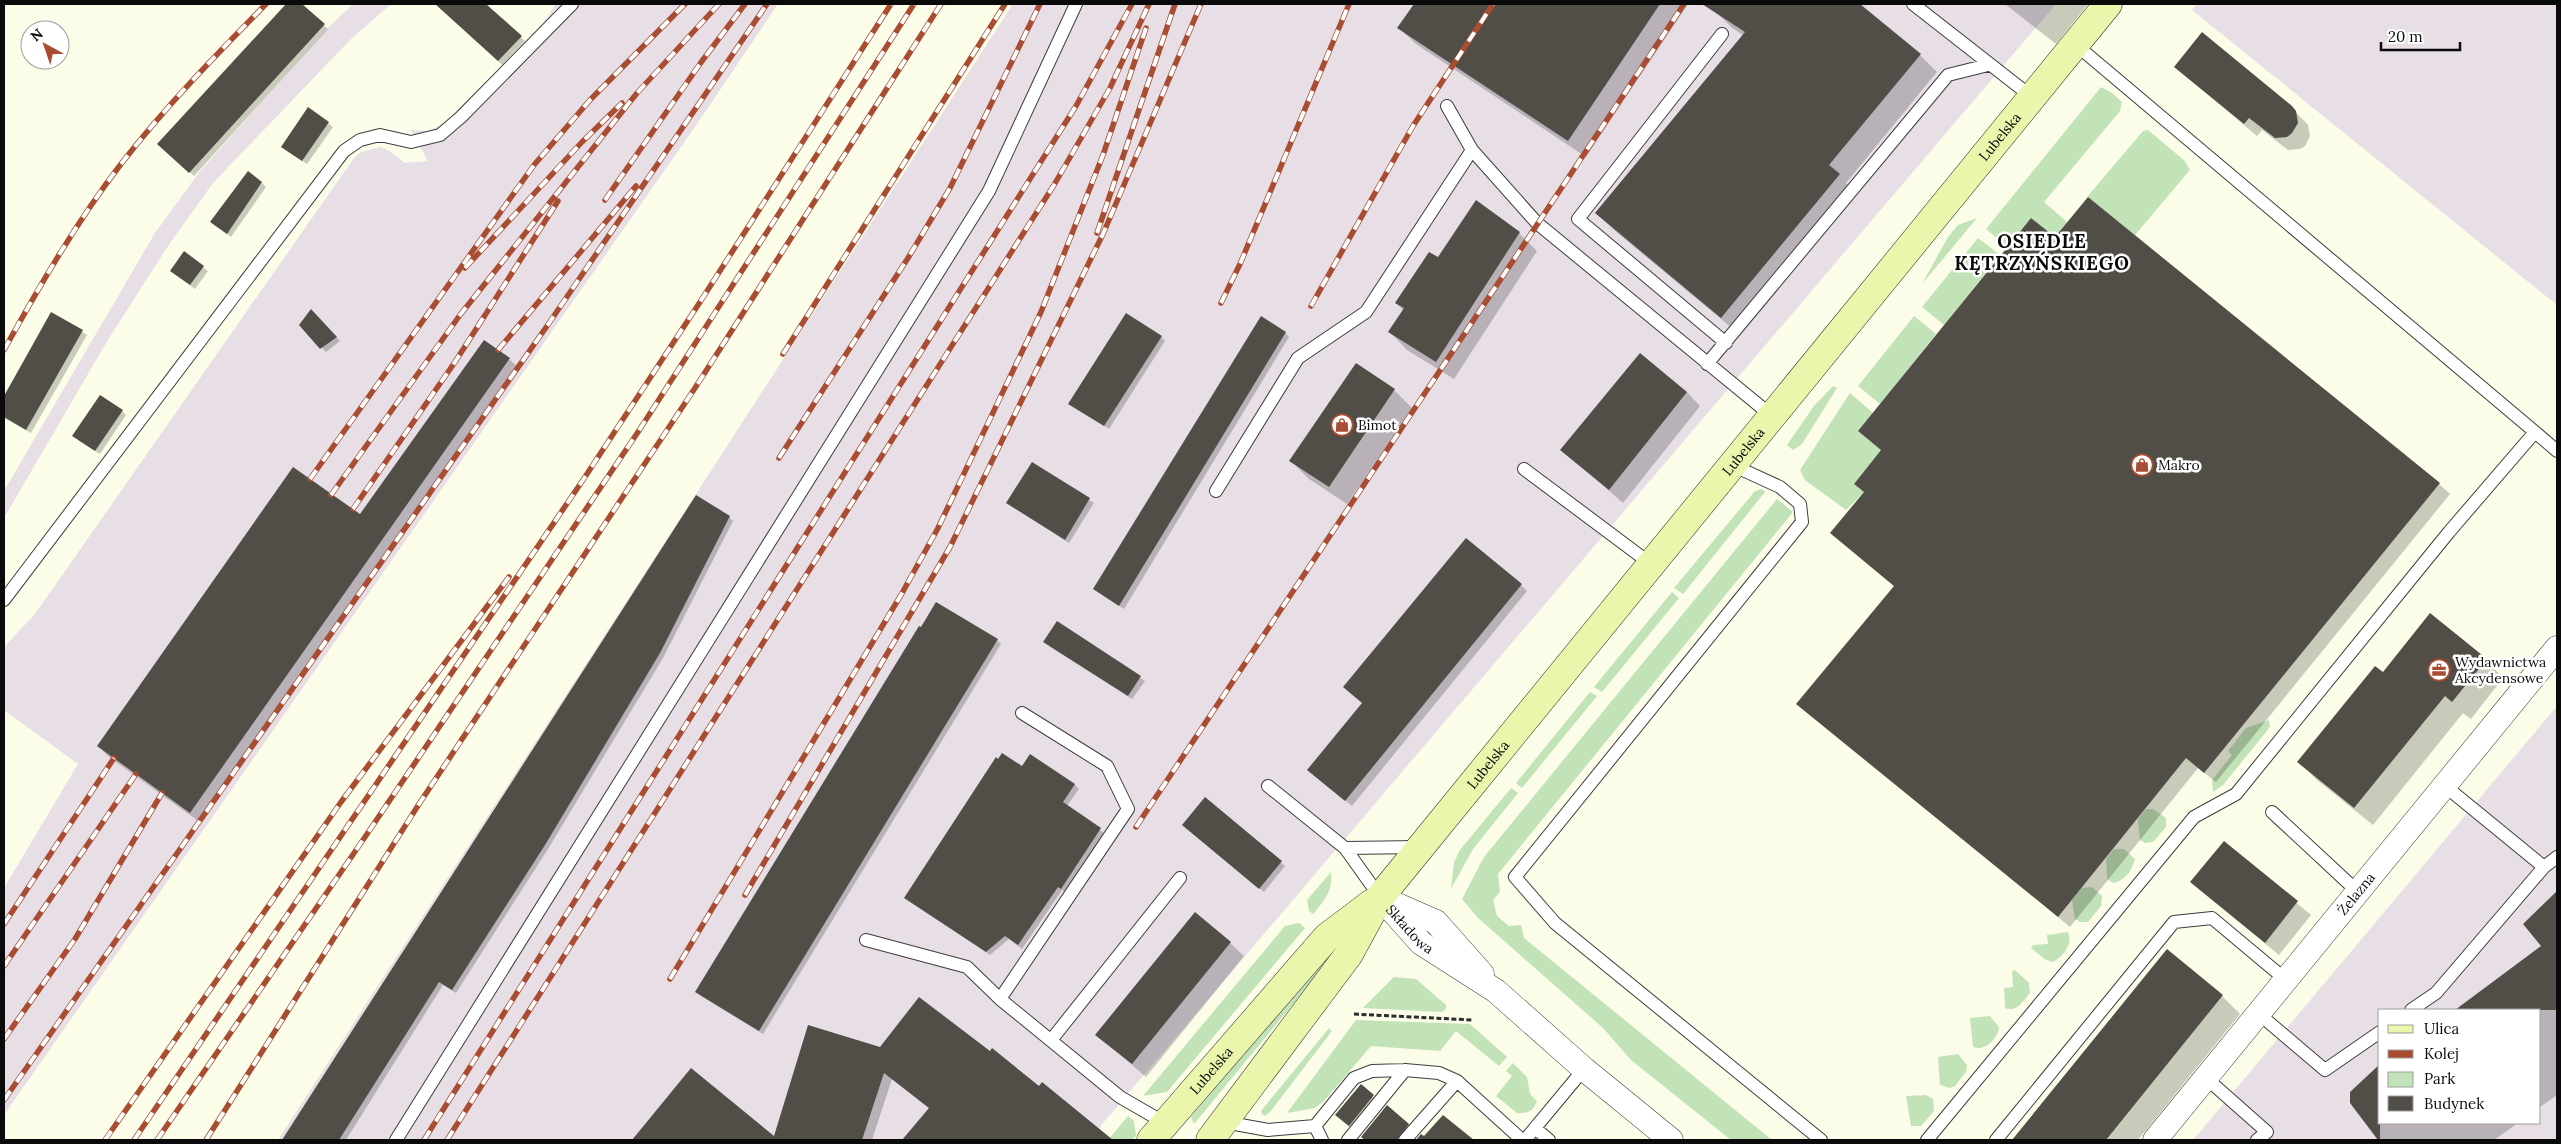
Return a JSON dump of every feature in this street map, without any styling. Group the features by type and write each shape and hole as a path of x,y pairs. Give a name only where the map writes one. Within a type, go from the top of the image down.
{"street":[{"name":"Lubelska","path":"1217,1131 1349,954 1380,897 2108,4"},
{"name":"Żelazna","path":"2155,1140 2557,648"},
{"name":"Lubelska","path":"1158,1132 1327,936 1380,897"},
{"name":"Składowa","path":"1380,897 1436,922 1496,991 1584,1069 1671,1140"}],"lane":[{"path":"4,600 344,151 360,140 380,135 411,142 440,135 461,117 572,4"},
{"path":"396,1140 989,191 1076,4"},
{"path":"1913,4 2032,98"},
{"path":"1722,34 1578,219 1726,343"},
{"path":"2075,44 2557,451"},
{"path":"1707,364 1948,75 1988,65"},
{"path":"1447,106 1472,150 1537,223 1772,416"},
{"path":"1216,491 1298,358 1366,312 1472,150"},
{"path":"1927,1140 2194,817 2236,794 2449,532 2535,432"},
{"path":"1732,465 1780,487 1800,504 1802,522 1515,877 1555,923 1821,1140"},
{"path":"1524,469 1652,564"},
{"path":"1000,999 1128,809 1107,766 1022,713"},
{"path":"1268,786 1344,848 1380,897"},
{"path":"2445,786 2544,867"},
{"path":"2272,812 2358,892"},
{"path":"1344,848 1421,846"},
{"path":"2412,1009 2436,993 2544,867 2557,857"},
{"path":"1052,1039 1180,878"},
{"path":"1996,1140 2174,922 2212,918 2286,980"},
{"path":"866,940 967,967 1000,999 1052,1039 1158,1132"},
{"path":"2259,1014 2325,1070 2378,1033"},
{"path":"1217,1131 1268,1130 1315,1126 1354,1078 1372,1071 1405,1070 1439,1073 1457,1082 1524,1140 1584,1069"},
{"path":"1348,1140 1405,1070"},
{"path":"2206,1078 2267,1132 2257,1140"},
{"path":"1405,1140 1457,1082"},
{"path":"1315,1126 1322,1140"},
{"path":"1534,1128 1549,1140"}],"path":[{"path":"1354,1014 1472,1020"}],"shaded area":[{"path":"353,4 391,4 350,40 213,183 170,243 109,338 4,518 4,491 155,233 200,171 329,27"},
{"path":"556,4 778,4 697,124 4,1115 4,888 78,764 4,710 4,647 35,614 354,158 361,152 380,147 388,150 405,163 428,161 411,130 428,131 445,123 542,24"},
{"path":"1013,4 2056,4 1103,1123 1092,1140 278,1140"},
{"path":"2197,4 2557,4 2557,305 2192,10"},
{"path":"2557,706 2557,1140 2193,1140"}],"green space":[{"path":"2101,87 2112,93 2122,102 2120,111 2044,202 2067,222 2055,237 2031,218 2007,247 1986,229"},
{"path":"2148,130 2185,161 2190,170 2135,235 2087,197 2143,131"},
{"path":"1977,218 1922,284 1948,237 1958,225"},
{"path":"1978,238 2000,255 1944,325 1922,307"},
{"path":"1914,316 1936,334 1880,404 1858,386"},
{"path":"1833,386 1837,388 1802,444 1793,450 1787,445 1814,406"},
{"path":"1850,393 1873,413 1858,431 1881,450 1854,484 1864,492 1846,510 1805,480 1800,470"},
{"path":"1762,489 1765,492 1683,594 1674,588 1755,491"},
{"path":"1777,499 1793,512 1498,874 1500,892 1493,900 1497,916 1509,926 1521,925 1524,938 1772,1140 1731,1140 1631,1060 1603,1028 1477,917 1462,899 1484,857"},
{"path":"1672,592 1679,598 1602,692 1594,687"},
{"path":"1590,692 1597,696 1522,788 1516,783"},
{"path":"2269,720 2270,727 2223,785 2213,792 2212,780 2232,755 2228,751 2246,728"},
{"path":"1511,788 1518,793 1473,849 1451,889 1454,862 1460,850"},
{"path":"2146,809 2153,809 2166,818 2166,827 2153,842 2145,843 2140,840 2138,819"},
{"path":"2114,849 2124,849 2135,859 2127,874 2121,880 2113,883 2107,879 2106,859"},
{"path":"1331,872 1331,885 1327,895 1313,914 1309,911 1307,900"},
{"path":"2092,887 2102,896 2101,906 2088,922 2080,922 2075,919 2072,900 2082,888"},
{"path":"1299,923 1305,928 1167,1092 1143,1096 1285,926"},
{"path":"2068,932 2069,941 2066,949 2053,962 2046,960 2031,948 2033,945 2048,944 2047,935"},
{"path":"1329,949 1335,953 1194,1124 1191,1117"},
{"path":"2015,970 2029,983 2030,993 2016,1008 2009,1009 2005,1008 2004,988 2013,987 2012,971"},
{"path":"1394,977 1416,979 1446,1005 1446,1009 1442,1012 1363,1008"},
{"path":"1990,1016 1999,1027 1996,1036 1982,1048 1973,1047 1970,1018"},
{"path":"1356,1020 1470,1024 1507,1057 1499,1066 1456,1031 1440,1051 1371,1046 1324,1101 1315,1108 1287,1113"},
{"path":"1329,1028 1332,1031 1270,1112 1265,1116 1262,1114 1261,1111"},
{"path":"1958,1054 1967,1065 1966,1072 1955,1086 1950,1088 1940,1085 1938,1057"},
{"path":"1513,1063 1527,1077 1530,1094 1537,1101 1532,1109 1524,1113 1517,1113 1496,1096 1512,1076 1506,1071"},
{"path":"1926,1095 1933,1099 1934,1111 1921,1126 1911,1126 1906,1096"},
{"path":"1128,1116 1134,1121 1136,1136 1132,1140 1108,1140"}],"building":[{"path":"286,4 302,4 325,24 189,173 157,144"},
{"path":"435,4 486,4 522,36 498,61"},
{"path":"1414,4 1660,4 1568,141 1397,28"},
{"path":"1702,4 1860,4 1921,54 1829,165 1840,174 1721,318 1595,213 1745,32"},
{"path":"2202,32 2292,106 2296,111 2298,123 2292,133 2287,137 2275,138 2249,118 2244,124 2174,67"},
{"path":"308,107 329,122 302,161 281,147"},
{"path":"248,171 262,182 227,234 210,222"},
{"path":"2088,197 2440,483 2204,773 2186,758 2058,917 1796,704 1894,586 1830,533 1864,492 1854,484 1881,450 1858,431 2031,218 2055,237"},
{"path":"1476,200 1520,232 1436,362 1388,332 1404,308 1395,303 1429,252 1438,257"},
{"path":"184,251 204,266 190,285 170,271"},
{"path":"311,309 337,337 320,349 299,325"},
{"path":"51,312 83,330 26,430 4,417 4,396"},
{"path":"1126,313 1162,336 1104,426 1068,404"},
{"path":"1261,316 1286,332 1119,606 1093,589"},
{"path":"484,340 510,358 190,813 97,746 293,467 360,514"},
{"path":"1640,353 1687,392 1609,490 1560,450"},
{"name":"Bimot","path":"1356,363 1395,389 1329,487 1289,461"},
{"path":"100,395 123,410 95,451 72,436"},
{"path":"1032,462 1090,498 1065,540 1006,503"},
{"path":"696,495 730,516 660,653 545,845 452,990 439,982 339,1140 282,1140"},
{"path":"1466,538 1522,584 1345,801 1307,770 1362,703 1343,687"},
{"path":"936,602 998,639 759,1031 695,992 919,626 921,627"},
{"path":"2430,613 2487,659 2452,702 2445,696 2354,808 2297,762 2375,666 2383,672"},
{"path":"1057,621 1141,676 1128,696 1043,642"},
{"path":"1002,753 1022,766 1030,754 1075,784 1063,802 1101,828 1061,889 1058,887 1018,945 1005,936 986,952 904,898 996,757 998,759"},
{"path":"1205,797 1282,861 1259,889 1182,825"},
{"path":"2224,841 2298,901 2265,943 2190,882"},
{"path":"2557,891 2557,1010 2456,1009 2541,946 2523,924"},
{"path":"1195,912 1231,942 1132,1064 1095,1035"},
{"path":"2167,949 2223,995 2106,1140 2012,1140"},
{"path":"919,997 990,1051 992,1048 1039,1086 1042,1082 1113,1140 902,1140 929,1108 884,1073 862,1140 632,1140 691,1068 774,1136 808,1025 880,1047"},
{"path":"2378,1066 2378,1124 2380,1124 2380,1140 2378,1140 2350,1103 2350,1092"},
{"path":"1361,1084 1374,1095 1349,1126 1335,1115"},
{"path":"1387,1105 1409,1124 1397,1140 1365,1140 1361,1137"},
{"path":"1443,1115 1474,1140 1416,1140 1421,1134 1424,1136"}],"railway":[{"path":"4,350 74,231 121,164 173,102 266,4"},
{"path":"310,479 534,165 590,100 685,4"},
{"path":"331,495 460,315 637,93 719,4"},
{"path":"605,200 702,61 745,4"},
{"path":"4,1100 547,326 767,4"},
{"path":"134,1140 583,480 700,302 891,4"},
{"path":"157,1140 365,837 638,432 914,4"},
{"path":"206,1140 419,804 695,388 941,4"},
{"path":"783,354 1005,4"},
{"path":"779,458 908,258 950,188 1040,4"},
{"path":"424,1140 1076,106 1132,4"},
{"path":"447,1140 1054,185 1110,88 1149,4"},
{"path":"1097,233 1175,4"},
{"path":"745,895 950,547 1103,234 1201,4"},
{"path":"1221,303 1240,264 1349,4"},
{"path":"1311,306 1413,126 1493,4"},
{"path":"1136,827 1684,4"},
{"path":"670,979 901,595 938,528 1041,312 1103,155 1146,28"},
{"path":"465,268 582,142 622,103"},
{"path":"498,350 636,186"},
{"path":"353,509 455,362 558,201"},
{"path":"105,1140 341,802 509,577"},
{"path":"4,924 114,758"},
{"path":"4,966 136,774"},
{"path":"4,1039 75,939 162,793"}],"place":[{"name":"Bimot","path":"1342,425"},
{"name":"Makro","path":"2142,465"},
{"name":"Wydawnictwa Akcydensowe","path":"2439,670"}],"district":[{"name":"OSIEDLE KĘTRZYŃSKIEGO","path":"2042,252"}]}
